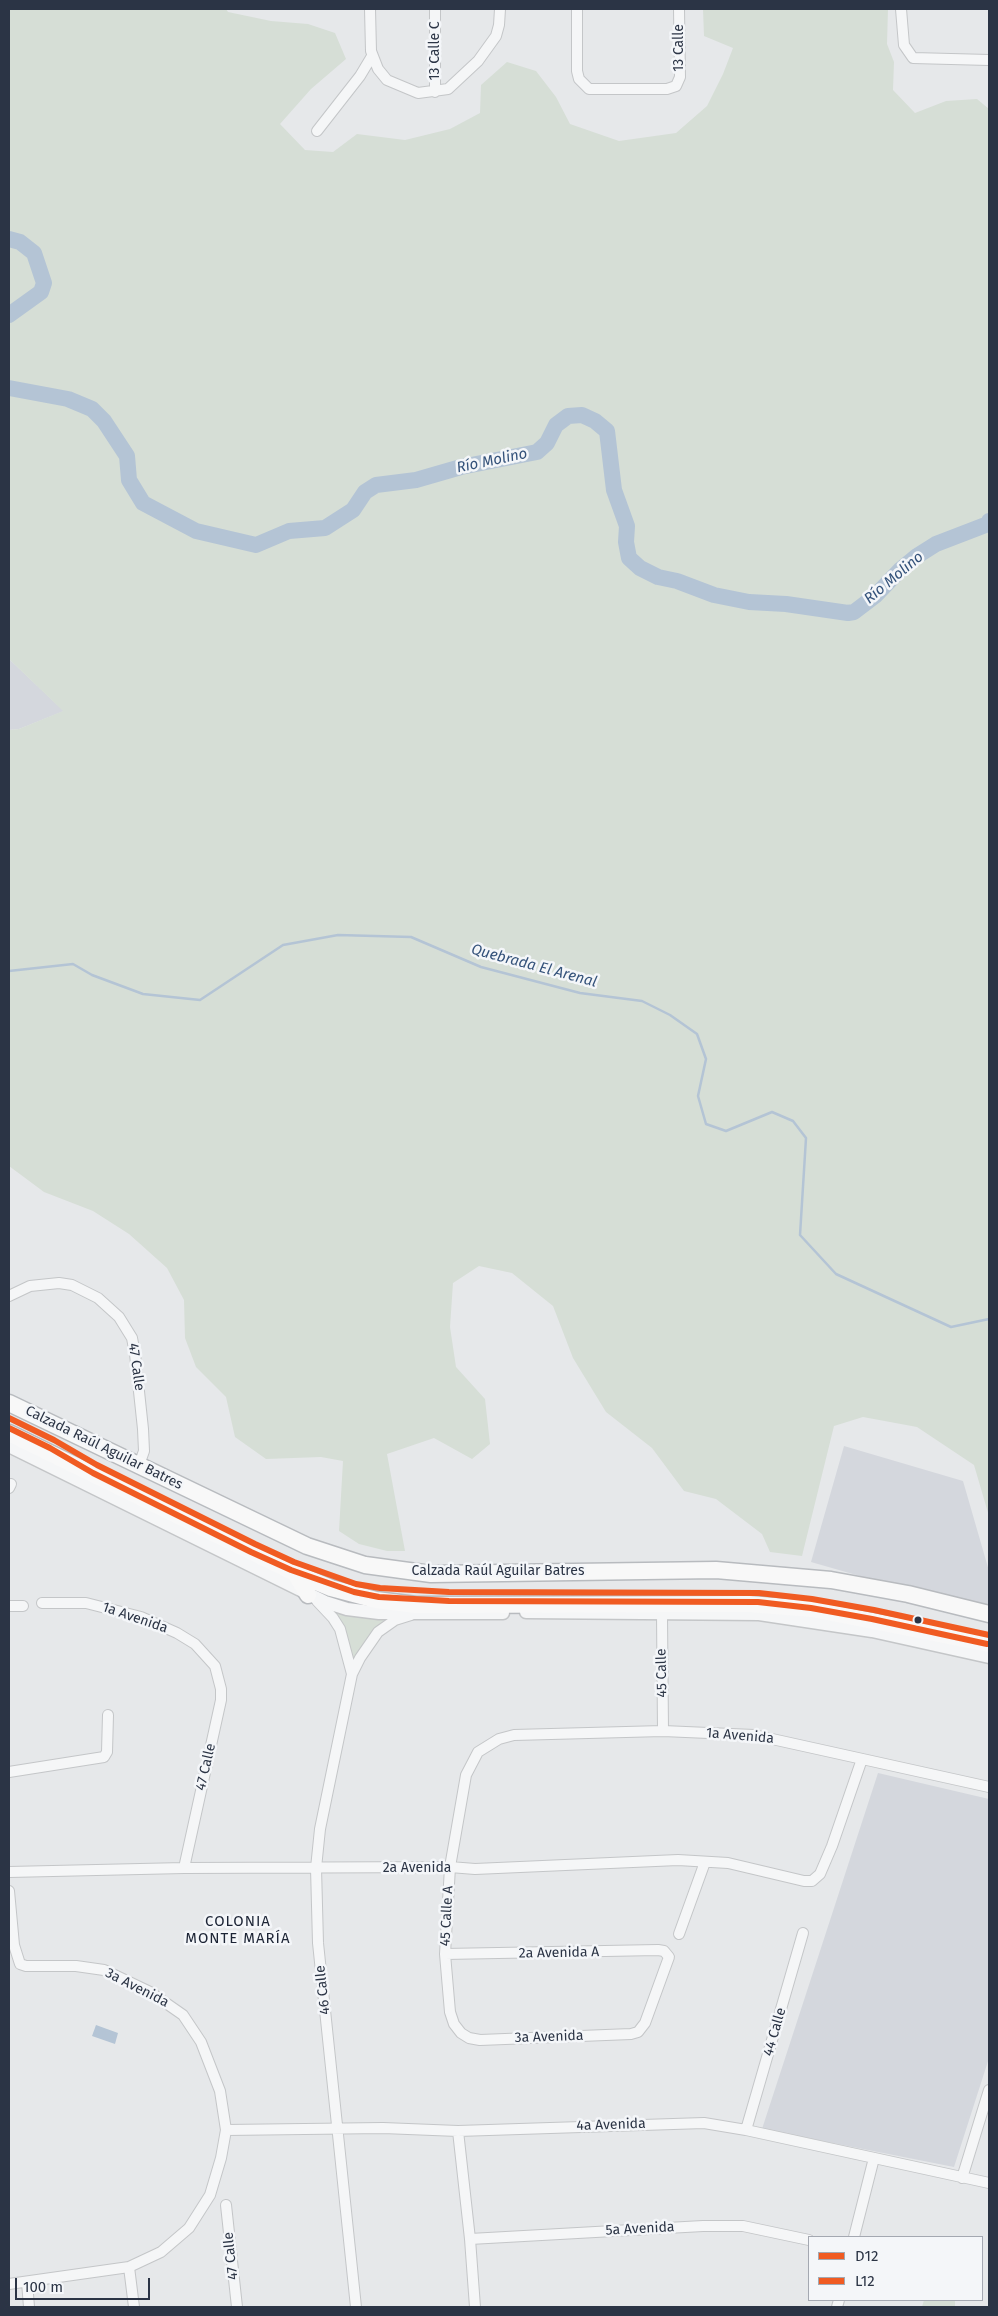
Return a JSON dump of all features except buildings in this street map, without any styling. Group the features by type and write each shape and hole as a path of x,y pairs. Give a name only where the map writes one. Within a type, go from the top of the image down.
{"highway":[{"name":"Calzada Raúl Aguilar Batres","path":"9,1404 307,1546 365,1565 431,1574 716,1570 831,1580 908,1594 989,1614"},
{"name":"Calzada Raúl Aguilar Batres","path":"9,1433 296,1573 331,1588 376,1600 416,1605 750,1604 812,1609 989,1644"},
{"path":"296,1573 311,1597"},
{"path":"868,1620 922,1641"}],"street":[{"path":"370,9 372,56 381,75 387,80 418,93 448,89 478,61 496,36 500,9"},
{"name":"13 Calle C","path":"435,9 435,92"},
{"name":"13 Calle","path":"577,9 576,63 579,79 589,89 667,89 676,86 680,77 679,9"},
{"path":"901,9 904,45 909,55 917,59 989,60"},
{"path":"317,131 360,76 372,56"},
{"name":"47 Calle","path":"9,1296 30,1286 59,1282 84,1290 111,1308 120,1317 132,1338 142,1413 144,1451 139,1465"},
{"path":"9,1446 311,1597 363,1612 414,1614 518,1612 735,1614 778,1616 922,1641 989,1657"},
{"name":"46 Calle","path":"311,1597 330,1614 340,1629 352,1674"},
{"name":"1a Avenida","path":"42,1603 86,1603 141,1617 177,1633 196,1644 215,1666"},
{"path":"9,1606 23,1606"},
{"name":"46 Calle","path":"356,2307 339,2129 318,1943 316,1868 321,1820 352,1674 360,1658 378,1632 395,1620 414,1614"},
{"name":"45 Calle","path":"662,1614 663,1731"},
{"name":"47 Calle","path":"184,1868 221,1700 221,1689 215,1666"},
{"path":"9,1772 104,1757 107,1752 108,1715"},
{"name":"1a Avenida","path":"488,1745 514,1735 663,1731 754,1735 989,1787"},
{"name":"45 Calle A","path":"461,2033 454,2024 450,2012 446,1954 450,1867 466,1775 478,1752 488,1745"},
{"name":"2a Avenida","path":"9,1872 184,1868 450,1867 475,1869 678,1860 753,1868 804,1882 812,1880 820,1874 862,1759"},
{"path":"679,1934 705,1862"},
{"name":"3a Avenida","path":"9,1892 17,1960 20,1964 26,1966 83,1966 116,1975 163,2000 183,2015 201,2042 220,2091 226,2130"},
{"name":"44 Calle","path":"746,2130 802,1933"},
{"name":"2a Avenida A","path":"446,1954 658,1950 664,1952 669,1957 645,2023 638,2032"},
{"name":"3a Avenida","path":"461,2033 469,2038 480,2040 624,2035 638,2032"},
{"path":"962,2178 989,2090"},
{"name":"4a Avenida","path":"226,2130 383,2128 458,2131 704,2123 746,2130 989,2183"},
{"path":"9,2284 129,2267 161,2252 190,2228 210,2195 221,2158 226,2130"},
{"path":"458,2131 476,2307"},
{"path":"854,2236 874,2158"},
{"name":"47 Calle","path":"226,2206 237,2307"},
{"name":"5a Avenida","path":"470,2238 703,2226 743,2226 808,2240"},
{"path":"129,2267 134,2307"},
{"path":"27,2282 29,2307"}],"shaded area":[{"path":"9,9 226,9 228,12 271,21 308,24 335,33 346,59 311,89 280,124 305,150 333,152 357,134 405,140 450,129 480,113 481,85 507,62 536,71 556,97 570,124 619,141 676,133 707,106 723,74 733,48 704,36 703,9 888,9 887,44 894,62 893,90 915,113 946,101 977,99 989,109 989,1516 974,1465 917,1427 863,1417 834,1426 802,1556 770,1552 762,1534 716,1499 684,1491 652,1448 606,1412 573,1358 553,1306 512,1273 479,1266 453,1283 450,1327 456,1367 485,1399 490,1444 472,1459 434,1438 387,1454 405,1551 387,1551 359,1544 339,1531 343,1461 321,1457 266,1459 235,1437 226,1397 196,1367 185,1338 184,1300 167,1268 129,1234 93,1211 44,1192 9,1166 9,730 19,729 63,711 9,659"},
{"path":"9,659 64,711 19,729 9,730"},
{"path":"844,1446 963,1481 989,1571 989,1613 811,1562"},
{"path":"327,1608 414,1614 378,1630 352,1674"},
{"path":"878,1773 989,1799 989,2058 954,2167 762,2129"},
{"path":"924,2301 955,2301 955,2307 922,2307"}],"water":[{"path":"96,2025 118,2033 115,2044 92,2036"}],"waterway":[{"name":"Río Molino","path":"9,239 20,242 34,253 44,283 41,292 9,315"},
{"name":"Río Molino","path":"9,388 68,399 92,409 104,421 127,456 129,480 143,503 196,531 256,545 289,531 325,528 353,510 365,492 376,485 416,480 461,467 537,452 547,443 556,425 568,416 582,415 595,421 607,431 614,490 627,526 626,542 629,558 640,568 658,577 677,581 714,595 749,602 786,604 848,613 854,612 875,596 900,570 917,556 936,544 988,524 989,521"},
{"name":"Quebrada El Arenal","path":"9,971 73,964 92,975 143,994 200,1000 283,945 338,935 411,937 481,967 580,993 642,1001 670,1015 697,1034 706,1059 698,1096 706,1124 726,1131 772,1112 793,1121 806,1138 800,1235 836,1274 951,1327 989,1319"}],"transit line":[{"name":"D12","path":"9,1418 54,1440 97,1465 255,1544 294,1562 356,1584 380,1588 449,1592 759,1593 812,1599 874,1610 989,1635"},
{"name":"L12","path":"9,1428 50,1448 93,1473 251,1552 291,1570 354,1592 379,1597 449,1601 758,1602 811,1608 872,1619 987,1644"}],"district":[{"name":"COLONIA MONTE MARÍA","path":"238,1930"}]}
